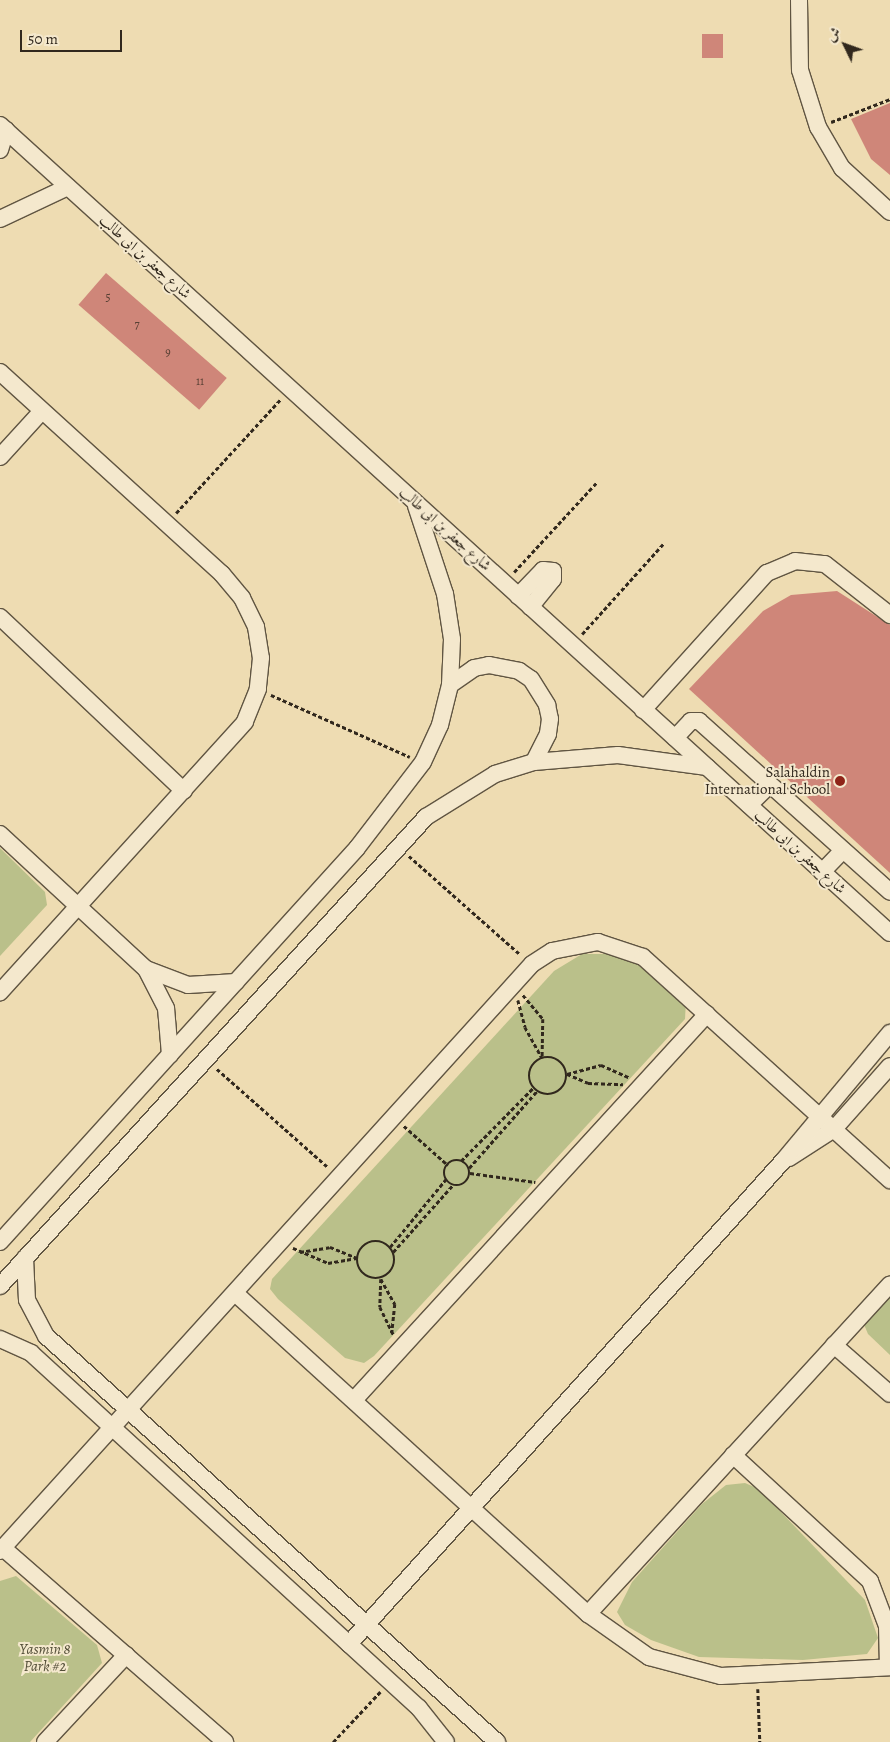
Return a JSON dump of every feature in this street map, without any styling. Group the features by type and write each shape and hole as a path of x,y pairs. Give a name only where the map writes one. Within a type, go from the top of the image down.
{"street":[{"path":"799,0 800,70 818,127 842,168 890,212"},
{"path":"0,150 3,128"},
{"name":"شارع جعفر بن ابى طالب","path":"3,128 643,710 889,930"},
{"path":"0,219 68,187"},
{"path":"0,372 166,524 242,598 256,627 261,658 258,689 245,722 0,992"},
{"path":"0,457 42,411"},
{"path":"2,1239 357,848 423,762 440,725 450,685 452,639 445,594 414,502"},
{"path":"643,710 767,573 795,561 825,564 890,615"},
{"path":"0,618 184,791"},
{"path":"450,685 474,668 489,665 512,668 531,679 541,691 550,720 548,734 534,762"},
{"path":"675,738 692,721 699,721 890,892"},
{"path":"0,1286 396,845 459,793 534,762 618,755 707,767"},
{"path":"749,805 770,785"},
{"path":"0,834 146,970 166,1008 170,1055"},
{"path":"357,848 378,867"},
{"path":"822,872 843,850"},
{"path":"225,1742 2,1550 129,1412 532,964 574,943 621,946 643,957 890,1180"},
{"path":"146,970 188,985 236,982"},
{"path":"354,1400 706,1014"},
{"path":"349,1644 783,1161 817,1114 890,1032"},
{"path":"783,1161 834,1129 890,1066"},
{"path":"25,1258 27,1300 46,1336 497,1742"},
{"path":"588,1614 890,1285"},
{"path":"235,1293 616,1638 658,1660 721,1676 758,1676 889,1667 887,1626 870,1581 734,1455"},
{"path":"0,1339 31,1353 390,1682 446,1742"},
{"path":"834,1345 890,1394"},
{"path":"45,1742 126,1655"}],"path":[{"path":"818,127 890,99"},
{"path":"166,524 290,389"},
{"path":"504,583 596,483"},
{"path":"572,645 663,544"},
{"path":"258,689 423,762"},
{"path":"396,845 532,964"},
{"path":"542,1058 525,1027 518,992 543,1019 542,1058 529,1073 533,1088 537,1091 557,1092 566,1074 601,1065 633,1081 599,1085 566,1074 556,1059 542,1058"},
{"path":"205,1058 339,1178"},
{"path":"448,1165 462,1161 533,1088"},
{"path":"469,1168 537,1091"},
{"path":"394,1116 448,1165"},
{"path":"393,1252 453,1185 467,1182 470,1173 469,1168 462,1161"},
{"path":"390,1247 446,1179 448,1165"},
{"path":"470,1173 551,1184"},
{"path":"446,1179 453,1185"},
{"path":"282,1241 300,1252 328,1263 357,1258"},
{"path":"357,1258 363,1247 373,1242 390,1247 393,1252 393,1269 381,1279 380,1307 401,1348"},
{"path":"300,1252 330,1247 357,1258 363,1274 381,1279 395,1304 392,1333"},
{"path":"758,1676 760,1742"},
{"path":"333,1742 390,1682"}],"green space":[{"path":"0,848 45,892 47,905 0,956"},
{"path":"582,954 627,954 686,1001 685,1019 374,1356 364,1363 345,1358 278,1299 270,1289 272,1279 554,971"},
{"path":"890,1293 890,1355 868,1334 863,1322"},
{"path":"745,1483 759,1489 865,1600 878,1638 867,1654 803,1660 699,1657 651,1640 625,1625 617,1612 632,1582 702,1504 726,1485"},
{"name":"Yasmin 8 Park #2","path":"16,1576 97,1645 102,1663 30,1742 0,1742 0,1581"}],"building":[{"path":"702,34 723,34 723,58 702,58"},
{"path":"890,103 890,175 871,159 851,119"},
{"path":"106,273 227,378 199,410 78,305"},
{"name":"Salahaldin International School","path":"837,591 890,625 890,873 689,689 763,611 791,595"}],"place":[{"name":"Salahaldin International School","path":"840,781"}]}
